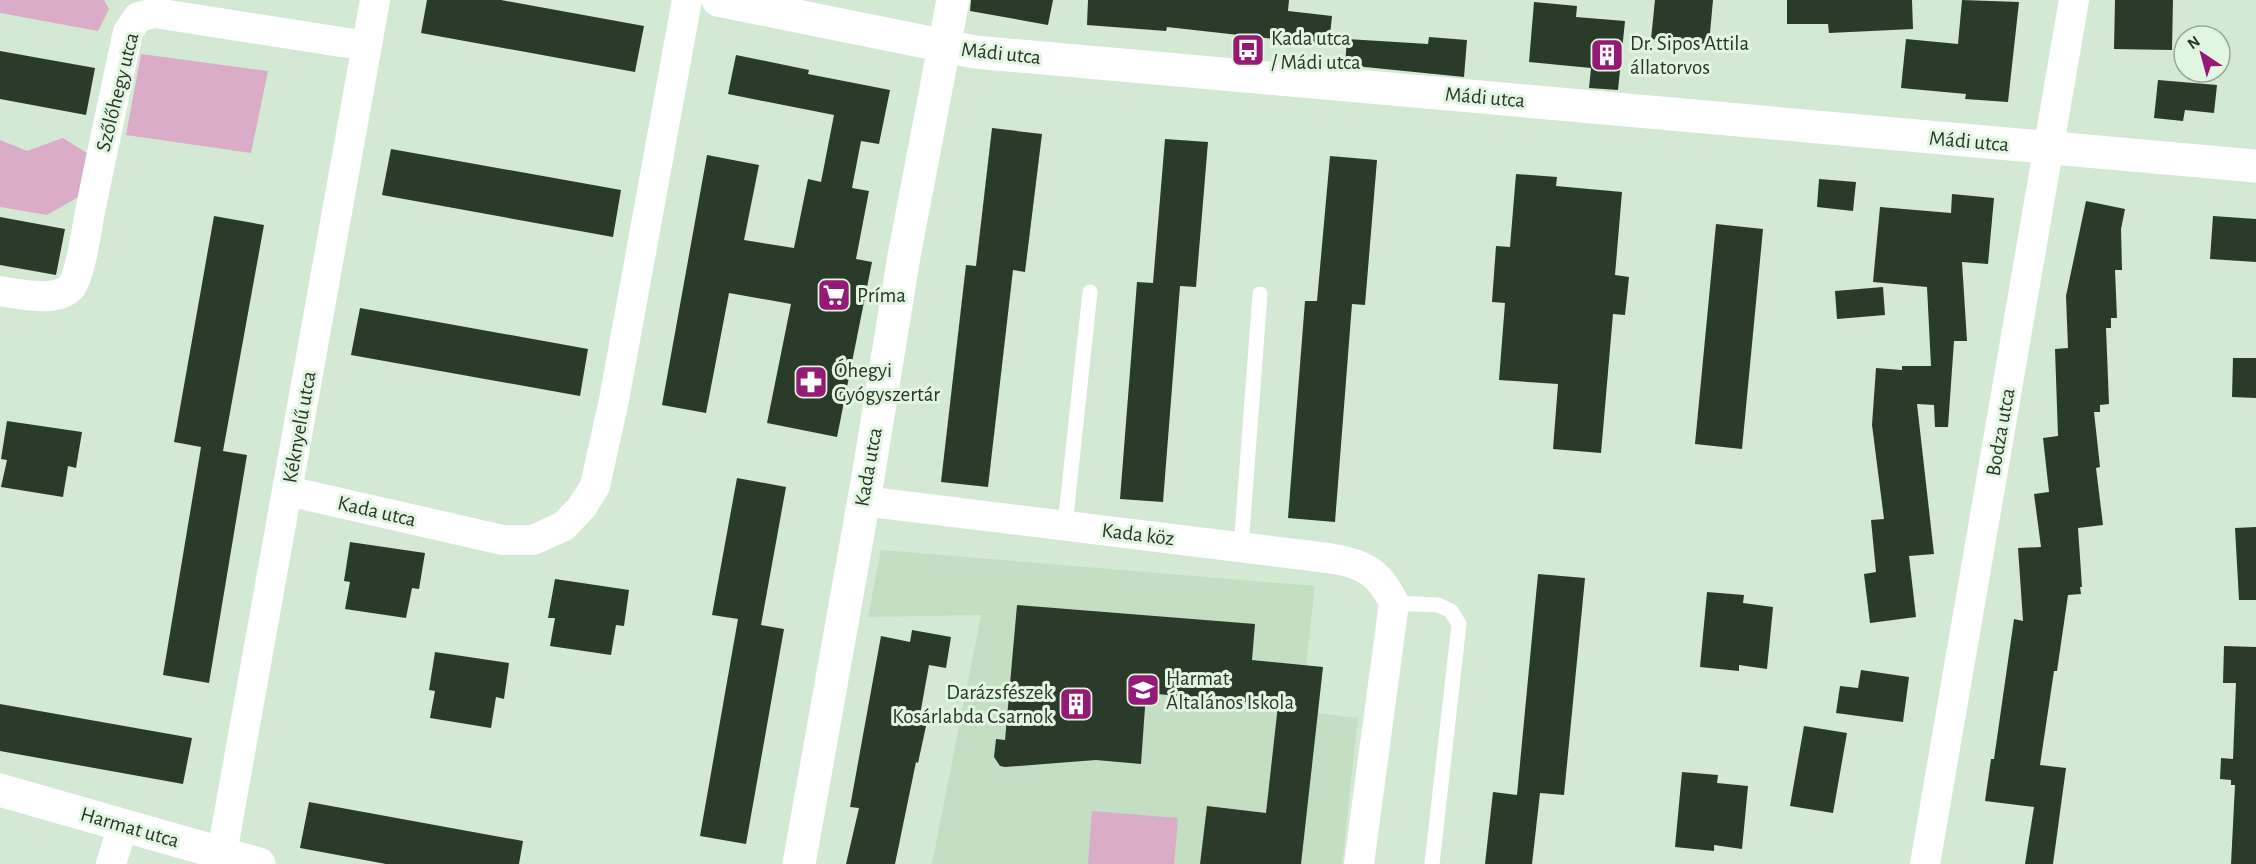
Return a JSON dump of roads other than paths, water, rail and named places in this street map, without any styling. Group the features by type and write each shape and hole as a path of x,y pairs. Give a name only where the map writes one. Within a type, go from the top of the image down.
{"street":[{"name":"Kéknyelű utca","path":"222,853 375,0"},
{"name":"Kada utca","path":"288,491 503,540 533,540 564,526 582,507 595,486 614,400 687,0"},
{"name":"Mádi utca","path":"718,0 975,52 2256,166"},
{"name":"Kada utca","path":"799,864 904,256 953,0"},
{"name":"Bodza utca","path":"1925,864 2074,0"},
{"name":"Szőlőhegy utca","path":"0,291 38,297 61,294 71,287 76,277 85,238 128,32 138,17 155,13 367,46"},
{"name":"Kada köz","path":"863,501 1352,561 1370,571 1386,586 1394,603"},
{"path":"1359,864 1394,603"},
{"name":"Harmat utca","path":"0,790 259,864"},
{"path":"111,864 123,825"}],"lane":[{"path":"1065,525 1090,292"},
{"path":"1241,547 1260,294"},
{"path":"1394,603 1438,605 1451,611 1459,624 1432,864"}],"place":[{"name":"Kada utca / Mádi utca","path":"1248,50"},
{"name":"Dr. Sipos Attila állatorvos","path":"1607,55"},
{"name":"Príma","path":"834,295"},
{"name":"Óhegyi Gyógyszertár","path":"811,382"},
{"name":"Harmat Általános Iskola","path":"1143,690"},
{"name":"Darázsfészek Kosárlabda Csarnok","path":"1076,704"}]}
